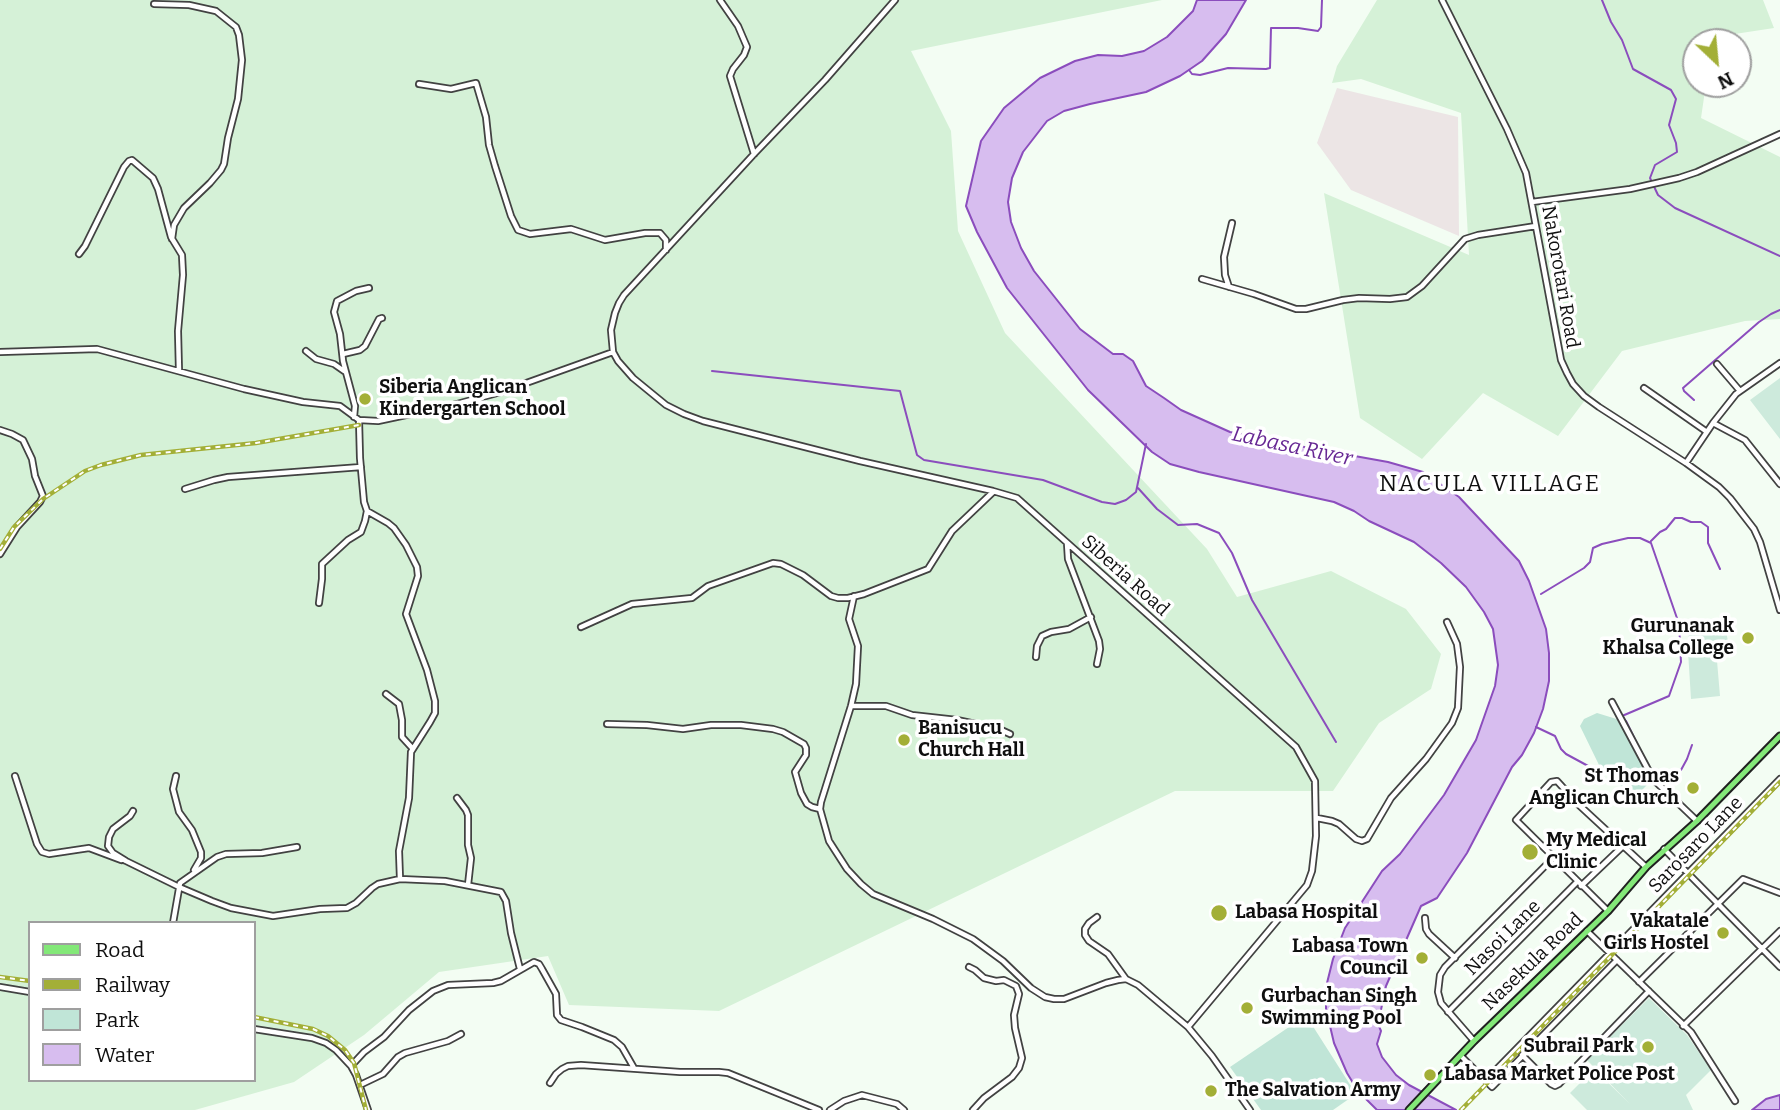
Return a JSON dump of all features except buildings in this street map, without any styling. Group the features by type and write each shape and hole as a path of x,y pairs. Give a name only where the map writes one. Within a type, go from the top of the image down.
{"main road":[{"name":"Nasekula Road","path":"1409,1110 1474,1041 1608,911 1646,867 1697,821 1780,736"}],"street":[{"path":"720,0 738,26 747,47 730,76 754,154"},
{"path":"0,352 48,352 91,348 244,389 340,407 357,418 378,421 501,392 613,352 611,330 619,303 825,80 895,0"},
{"name":"Nakorotari Road","path":"1441,0 1516,147 1526,173 1561,360 1573,383 1599,407 1719,487 1754,529 1766,557 1780,610"},
{"path":"154,4 189,5 216,12 236,27 242,60 238,99 222,170 184,208 174,225 172,240"},
{"path":"419,84 451,89 476,83 486,117 492,156 518,230 530,234 571,229 600,240 660,233 666,240 666,251"},
{"path":"1532,202 1656,184 1697,172 1780,134"},
{"path":"79,254 124,167 132,160 153,178 172,240 182,255 179,371"},
{"path":"1229,288 1224,257 1232,223"},
{"path":"1202,279 1296,309 1359,298 1407,297 1422,286 1465,239 1536,226"},
{"path":"318,603 322,564 361,532 366,521 357,418 345,371 340,332 334,317 335,304 341,297 369,288"},
{"path":"342,354 360,350 365,346 382,317"},
{"path":"306,351 316,359 345,371"},
{"name":"Siberia Road","path":"613,352 633,378 666,405 684,415 1017,498 1296,747 1315,781 1317,818 1312,871 1307,885 1188,1027"},
{"path":"1686,463 1713,423 1741,391 1780,363"},
{"path":"1717,364 1741,391"},
{"path":"1644,388 1707,432"},
{"path":"1713,423 1745,440 1780,484"},
{"path":"0,430 23,440 32,459 34,476 44,496 17,527 0,554"},
{"path":"185,489 228,477 361,467"},
{"path":"581,628 632,604 692,598 708,586 773,563 803,575 831,596 854,596 928,569 952,531 993,491"},
{"path":"367,511 394,528 417,567 418,576 406,614 427,670 435,701 435,713 413,749 410,761 409,798 399,851 400,879"},
{"path":"1067,543 1068,559 1091,617 1100,649 1097,664"},
{"path":"854,596 849,619 858,646 856,684 820,809 829,841 847,869 873,894 973,939 1045,997 1064,999 1126,979"},
{"path":"1036,657 1042,636 1069,629 1091,617"},
{"path":"1317,818 1339,824 1356,839 1367,839 1391,797 1426,759 1452,723 1458,708 1460,667 1457,644 1447,622"},
{"path":"386,694 399,704 402,737 413,749"},
{"path":"1612,702 1653,779 1697,821"},
{"path":"851,706 886,706 912,715 957,720 1010,734"},
{"path":"607,723 683,729 711,724 741,725 783,732 804,744 806,748 806,755 795,772 807,804 820,809"},
{"path":"15,776 42,852 49,854 89,848 126,861"},
{"path":"176,776 173,789 179,812 192,830 201,852 198,864 189,876"},
{"name":"Sarosaro Lane","path":"1486,1080 1780,779"},
{"path":"1608,911 1516,820 1551,782 1556,781 1646,867"},
{"path":"457,798 468,815 471,858 468,886"},
{"path":"133,811 113,829 109,837 108,846 113,853 223,906 262,915 280,916 320,909 346,908 378,884 400,879 445,881 496,890 503,894 506,901 520,969"},
{"name":"Nasoi Lane","path":"1448,1012 1579,884 1623,846"},
{"path":"173,921 179,887 183,881 217,857 297,847"},
{"path":"1664,849 1780,967"},
{"path":"1474,1041 1441,1003 1438,992 1440,975 1553,858"},
{"path":"1639,982 1743,879 1780,893"},
{"path":"1097,917 1085,929 1089,941 1108,954 1126,979 1138,985 1188,1027 1251,1110"},
{"path":"1425,918 1429,934 1455,958"},
{"path":"1587,931 1696,1039 1735,1101"},
{"path":"1684,1026 1780,931"},
{"path":"1461,1056 1492,1087 1617,960"},
{"path":"351,1066 384,1037 408,1010 433,990 449,985 500,981 531,962 539,964 556,994 556,1015 561,1020 614,1040 622,1047 634,1068"},
{"path":"968,967 984,978 1004,980 1016,986 1019,994 1014,1028 1022,1058 1019,1069 1012,1077 973,1110"},
{"path":"0,987 28,992"},
{"path":"1522,1055 1551,1084 1559,1084 1649,991"},
{"path":"256,1029 298,1035 326,1043 336,1050 351,1066 368,1110"},
{"path":"360,1085 383,1074 405,1053 447,1041 461,1034"},
{"path":"550,1083 555,1074 568,1066 580,1065 729,1073 819,1110"},
{"path":"830,1110 844,1101 862,1095 897,1104 904,1110"}],"shaded area":[{"path":"1337,88 1458,117 1459,236 1351,190 1317,143"}],"green space":[{"path":"0,0 1162,0 911,51 951,131 958,231 1005,333 1207,549 1237,597 1331,571 1406,609 1441,654 1431,689 1379,723 1333,791 1175,791 719,1011 569,1005 548,956 439,972 364,1035 294,1082 195,1110 0,1110"},
{"path":"1377,0 1763,0 1774,28 1752,31 1752,28 1682,28 1682,98 1704,98 1701,118 1780,157 1780,319 1745,321 1622,351 1558,436 1483,393 1422,459 1360,418 1324,193 1469,255 1461,113 1361,79 1332,83 1337,66"},
{"path":"1780,378 1780,439 1750,400"},
{"path":"1724,618 1728,642 1690,647 1687,623"},
{"path":"1716,649 1720,696 1691,699 1688,651"},
{"path":"1597,713 1623,721 1653,779 1634,798 1599,765 1580,726 1584,719"},
{"name":"Subrail Park","path":"1649,998 1687,1035 1711,1070 1686,1095 1693,1110 1587,1110 1570,1093 1594,1069 1630,1104 1587,1060"},
{"path":"1307,1017 1356,1094 1333,1110 1261,1110 1230,1067"}],"water":[{"name":"Labasa River","path":"1197,0 1246,0 1226,34 1202,61 1180,76 1146,92 1064,111 1047,121 1023,152 1012,178 1008,202 1011,222 1034,271 1080,329 1113,354 1123,354 1133,361 1146,386 1181,410 1230,432 1388,462 1423,472 1459,497 1519,561 1546,629 1549,681 1543,709 1534,733 1512,767 1467,853 1437,898 1421,906 1386,986 1378,1024 1381,1031 1377,1044 1382,1057 1396,1075 1456,1110 1377,1110 1358,1091 1334,1043 1326,1009 1326,987 1345,928 1382,871 1400,854 1444,795 1476,740 1495,686 1498,665 1493,629 1484,612 1466,587 1414,542 1354,511 1334,502 1170,464 1152,452 1088,390 1007,288 966,206 981,141 1004,108 1040,78 1075,61 1098,55 1122,56 1144,51 1167,37 1193,11"},
{"path":"1780,1095 1780,1110 1752,1110 1766,1099"}],"waterway":[{"path":"1189,70 1192,74 1200,75 1228,68 1270,68 1271,28 1318,31 1321,27 1322,0"},
{"path":"1602,0 1633,69 1671,90 1676,99 1669,125 1677,152 1655,165 1650,178 1658,195 1675,208 1780,256"},
{"path":"1694,400 1683,388 1759,322 1780,310"},
{"path":"712,371 900,391 917,455 924,460 1043,480 1102,502 1115,504 1136,492 1146,444"},
{"path":"1138,488 1157,509 1178,525 1197,524 1219,533 1232,553 1252,600 1336,742"},
{"path":"1651,541 1675,518 1701,522 1708,527 1708,543 1720,569"},
{"path":"1541,594 1584,568 1590,562 1593,548 1628,538 1640,538 1651,543 1679,624 1681,662 1669,696 1622,716 1648,766"},
{"path":"1536,727 1555,736 1566,754 1590,767 1613,772"},
{"path":"1653,773 1656,775 1655,779 1658,779 1681,770 1692,745"}],"railway":[{"path":"0,549 14,527 43,499 85,471 101,465 141,455 256,443 359,425"},
{"path":"1461,1110 1780,782"},
{"path":"0,977 28,981"},
{"path":"256,1017 313,1029 328,1036 345,1050 354,1063 366,1110"}],"place":[{"name":"Siberia Anglican Kindergarten School","path":"365,399"},
{"name":"Gurunanak Khalsa College","path":"1748,638"},
{"name":"Banisucu Church Hall","path":"904,740"},
{"name":"St Thomas Anglican Church","path":"1693,788"},
{"name":"My Medical Clinic","path":"1530,852"},
{"name":"Labasa Hospital","path":"1219,913"},
{"name":"Vakatale Girls Hostel","path":"1723,933"},
{"name":"Labasa Town Council","path":"1422,958"},
{"name":"Gurbachan Singh Swimming Pool","path":"1247,1008"},
{"name":"Subrail Park","path":"1648,1047"},
{"name":"Labasa Market Police Post","path":"1430,1075"},
{"name":"The Salvation Army","path":"1211,1091"}],"district":[{"name":"NACULA VILLAGE","path":"1490,485"}]}
